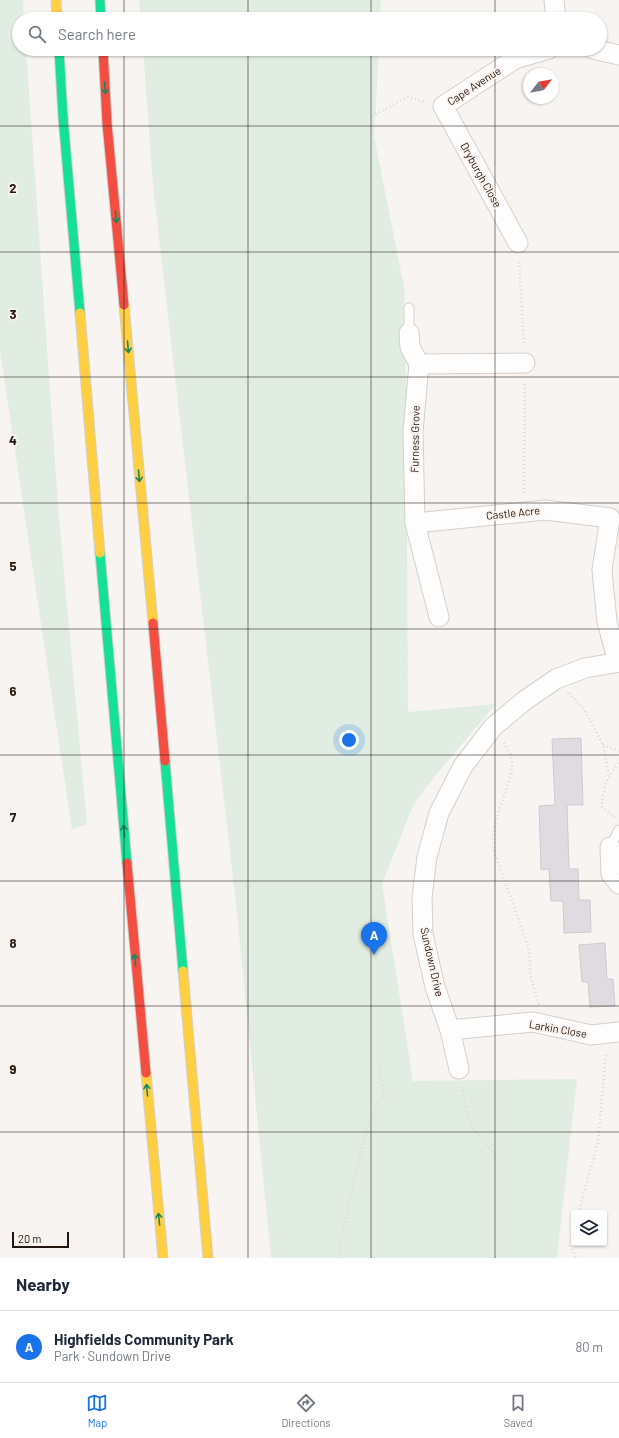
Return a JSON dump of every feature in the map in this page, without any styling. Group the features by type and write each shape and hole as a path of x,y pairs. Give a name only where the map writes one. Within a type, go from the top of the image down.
{"highway":[{"path":"56,0 57,12"},
{"path":"100,0 101,12"},
{"path":"59,56 63,125 112,706 163,1258"},
{"path":"103,56 107,123 161,711 208,1258"}],"street":[{"path":"554,0 555,12"},
{"path":"607,52 619,55"},
{"name":"Cape Avenue","path":"443,106 515,59 525,56"},
{"name":"Dryburgh Close","path":"443,106 518,243"},
{"path":"410,333 410,347 419,364 525,363"},
{"name":"Furness Grove","path":"419,364 413,432 415,523 439,617"},
{"name":"Castle Acre","path":"415,523 545,510 615,518 602,570 607,622 619,662"},
{"name":"Sundown Drive","path":"459,1069 450,1030 435,986 423,934 422,897 427,857 439,813 463,766 494,727 524,701 556,680 585,668 619,662"},
{"path":"610,847 611,874 619,884"},
{"name":"Larkin Close","path":"450,1030 534,1022 591,1035 614,1032"}],"lane":[{"path":"409,308 410,333"},
{"path":"610,847 619,830"}],"path":[{"path":"372,116 408,97 443,106"},
{"path":"518,243 525,363 524,513"},
{"path":"556,680 586,711 602,745 609,777"},
{"path":"494,727 509,752 513,763 494,829 494,851 526,940 530,956 530,974 546,1025"},
{"path":"602,745 619,751"},
{"path":"617,818 601,806 606,782 619,761"},
{"path":"579,1210 598,1143 614,1032"},
{"path":"339,1258 341,1236 368,1124 384,1093 379,1061"},
{"path":"459,1069 465,1107 474,1130 486,1142 499,1163"},
{"path":"571,1242 570,1246 577,1258"}],"shaded area":[{"path":"0,0 23,0 24,12 12,12 12,56 26,56 59,518 87,824 72,830 0,351"},
{"path":"139,0 381,0 380,12 140,12"},
{"path":"144,56 379,56 374,136 405,292 403,313 406,372 408,712 496,704 430,782 413,806 382,884 413,1081 577,1079 557,1258 271,1258 237,913 153,186"}],"building":[{"path":"581,738 583,805 567,805 569,869 578,869 579,900 590,900 591,932 564,933 563,901 551,901 549,869 541,870 539,806 555,805 552,739"},
{"path":"605,943 607,979 613,979 615,1006 590,1007 588,982 582,982 579,945"}],"traffic: fast":[{"path":"100,0 101,12"},
{"path":"59,56 63,117 80,313"},
{"path":"100,553 127,863"},
{"path":"165,761 183,971"}],"traffic: slow":[{"path":"56,0 57,12"},
{"path":"124,305 153,623"},
{"path":"80,313 100,553"},
{"path":"183,971 208,1258"},
{"path":"146,1073 163,1258"}],"traffic: jam":[{"path":"103,56 107,123 124,305"},
{"path":"153,623 165,761"},
{"path":"127,863 146,1073"}],"place":[{"name":"Highfields Community Park","path":"374,955"}]}
